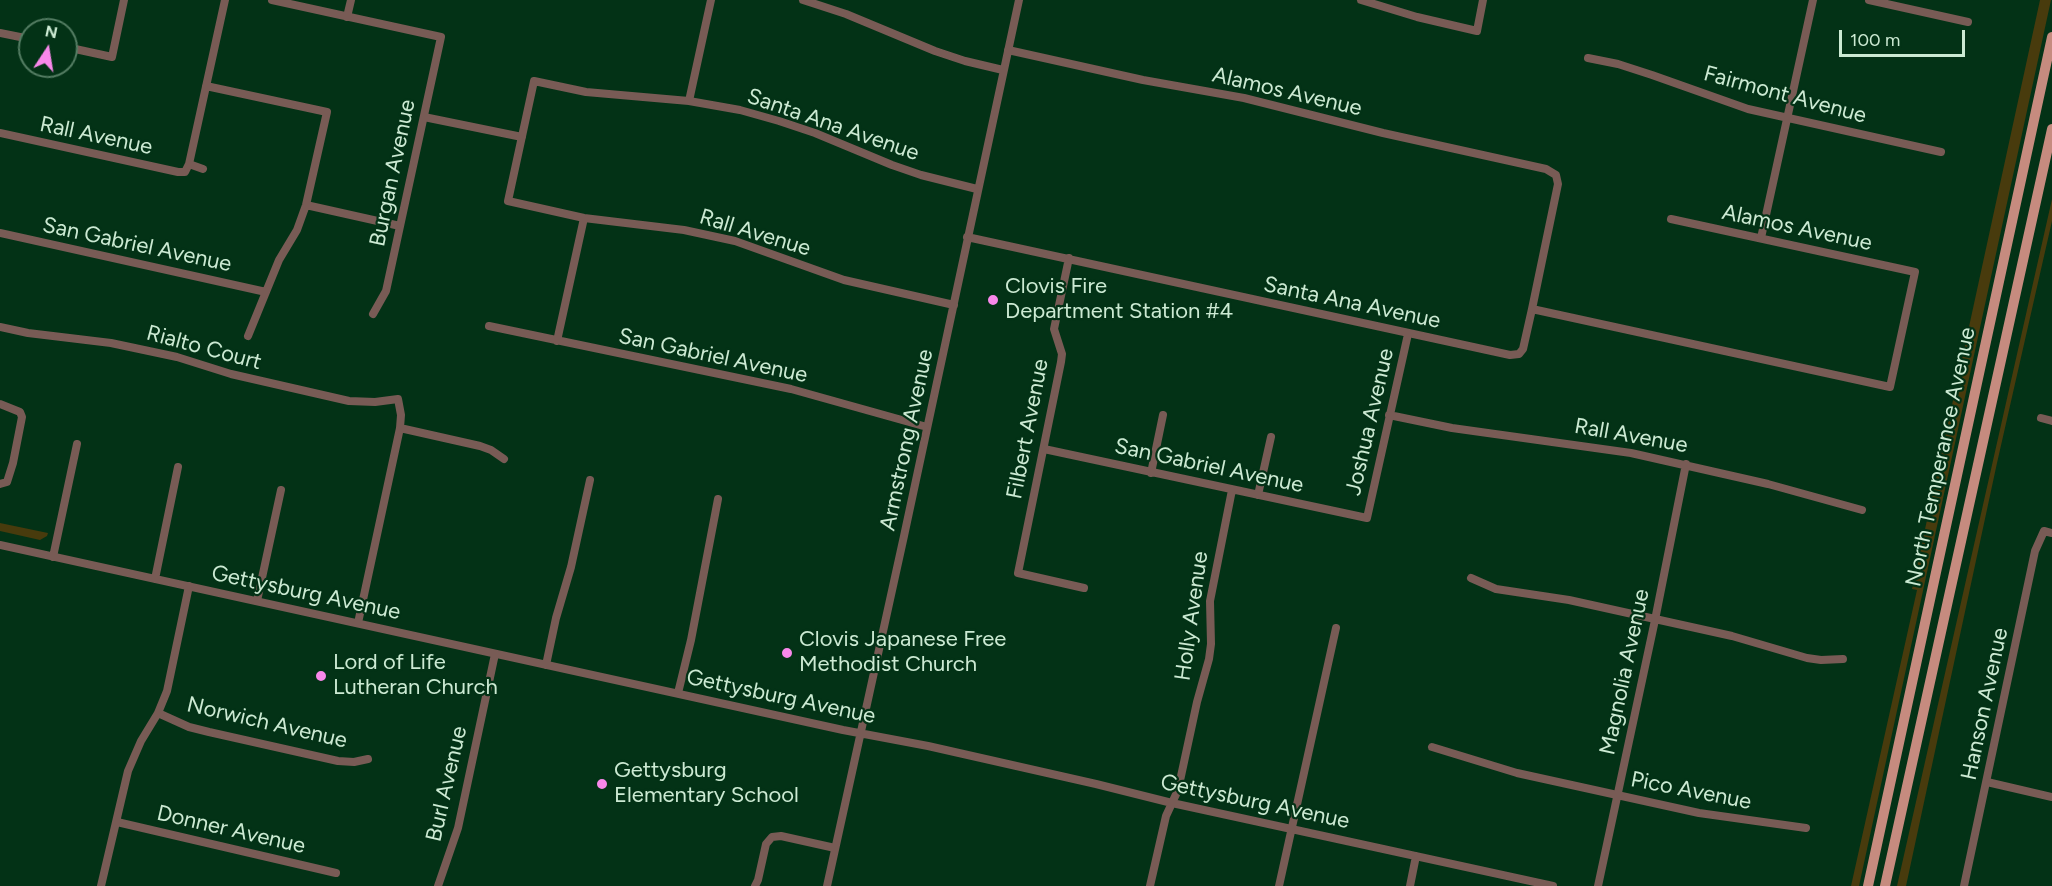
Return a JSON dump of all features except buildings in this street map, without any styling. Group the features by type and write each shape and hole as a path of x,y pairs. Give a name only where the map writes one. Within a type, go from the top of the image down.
{"main road":[{"name":"North Temperance Avenue","path":"1868,886 2052,37"},
{"name":"North Temperance Avenue","path":"1886,886 2052,129"}],"street":[{"path":"78,50 112,57 124,0"},
{"path":"187,168 225,0"},
{"path":"272,0 347,17 351,0"},
{"path":"689,100 711,0"},
{"path":"803,0 846,14 945,54 1003,70"},
{"name":"Armstrong Avenue","path":"827,886 1019,0"},
{"path":"1361,0 1417,17 1476,31 1483,0"},
{"path":"1761,238 1813,0"},
{"path":"1869,0 1968,22"},
{"name":"Burgan Avenue","path":"347,17 441,37 386,291 373,314"},
{"path":"0,33 18,37"},
{"name":"Alamos Avenue","path":"1008,50 1143,80 1244,98 1383,133 1546,169 1556,176 1558,184 1532,309 1890,387 1915,272 1671,219"},
{"name":"Fairmont Avenue","path":"1588,58 1618,64 1722,101 1941,152"},
{"name":"Santa Ana Avenue","path":"522,137 534,81 586,92 689,100 740,110 779,121 921,175 977,189"},
{"path":"206,86 327,112 306,205 297,230 279,260 248,336"},
{"path":"424,117 522,137"},
{"name":"Rall Avenue","path":"0,133 178,172 187,168 202,169"},
{"name":"Rall Avenue","path":"522,137 508,201 584,218 684,230 735,242 844,280 954,305"},
{"path":"306,205 400,226"},
{"path":"557,341 584,218"},
{"name":"San Gabriel Avenue","path":"0,233 266,292"},
{"name":"Santa Ana Avenue","path":"968,237 1510,355 1519,354 1523,349 1532,309"},
{"name":"Filbert Avenue","path":"1069,258 1054,329 1062,354 1061,362 1018,573 1084,588"},
{"name":"San Gabriel Avenue","path":"489,326 790,389 927,427"},
{"name":"Rialto Court","path":"0,327 28,333 111,343 177,357 231,375 349,401 375,402 399,399 400,428"},
{"name":"Joshua Avenue","path":"1367,518 1408,334"},
{"path":"0,404 20,412 22,417 7,482 0,484"},
{"path":"1151,473 1163,415"},
{"name":"Rall Avenue","path":"1389,415 1452,428 1631,453 1686,464 1778,486 1862,510"},
{"path":"2041,418 2052,421"},
{"path":"358,623 400,428 480,446 504,459"},
{"path":"1258,495 1271,437"},
{"path":"53,557 77,444"},
{"name":"San Gabriel Avenue","path":"1044,449 1367,518"},
{"name":"Magnolia Avenue","path":"1598,886 1686,464"},
{"path":"155,579 178,466"},
{"path":"546,665 590,480"},
{"path":"257,601 282,490"},
{"name":"Holly Avenue","path":"1150,886 1166,816 1178,790 1209,659 1210,600 1232,490"},
{"path":"678,693 691,640 718,499"},
{"name":"Hanson Avenue","path":"1964,886 2035,551 2048,532"},
{"name":"Gettysburg Avenue","path":"0,544 495,654 1085,781 1172,803 1548,885"},
{"path":"1471,578 1497,589 1569,600 1732,636 1807,658 1843,660"},
{"path":"101,886 128,771 141,741 158,713 166,691 189,586"},
{"path":"1279,886 1336,628"},
{"name":"Burl Avenue","path":"438,886 458,828 495,654"},
{"name":"Norwich Avenue","path":"158,713 189,727 327,759 354,762 368,759"},
{"name":"Pico Avenue","path":"1432,747 1517,773 1699,813 1806,828"},
{"path":"1987,782 2052,797"},
{"name":"Donner Avenue","path":"117,822 336,873"},
{"path":"755,886 766,844 772,837 781,836 835,848"},
{"path":"1410,886 1416,856"}],"shaded area":[{"path":"2040,0 2051,0 1859,886 1851,886 1917,590 1912,589"},
{"path":"2052,199 2052,221 1997,463 1906,886 1897,886"},
{"path":"0,523 48,533 40,540 0,531"}],"place":[{"name":"Clovis Fire Department Station #4","path":"993,300"},
{"name":"Clovis Japanese Free Methodist Church","path":"787,653"},
{"name":"Lord of Life Lutheran Church","path":"321,676"},
{"name":"Gettysburg Elementary School","path":"602,784"}]}
